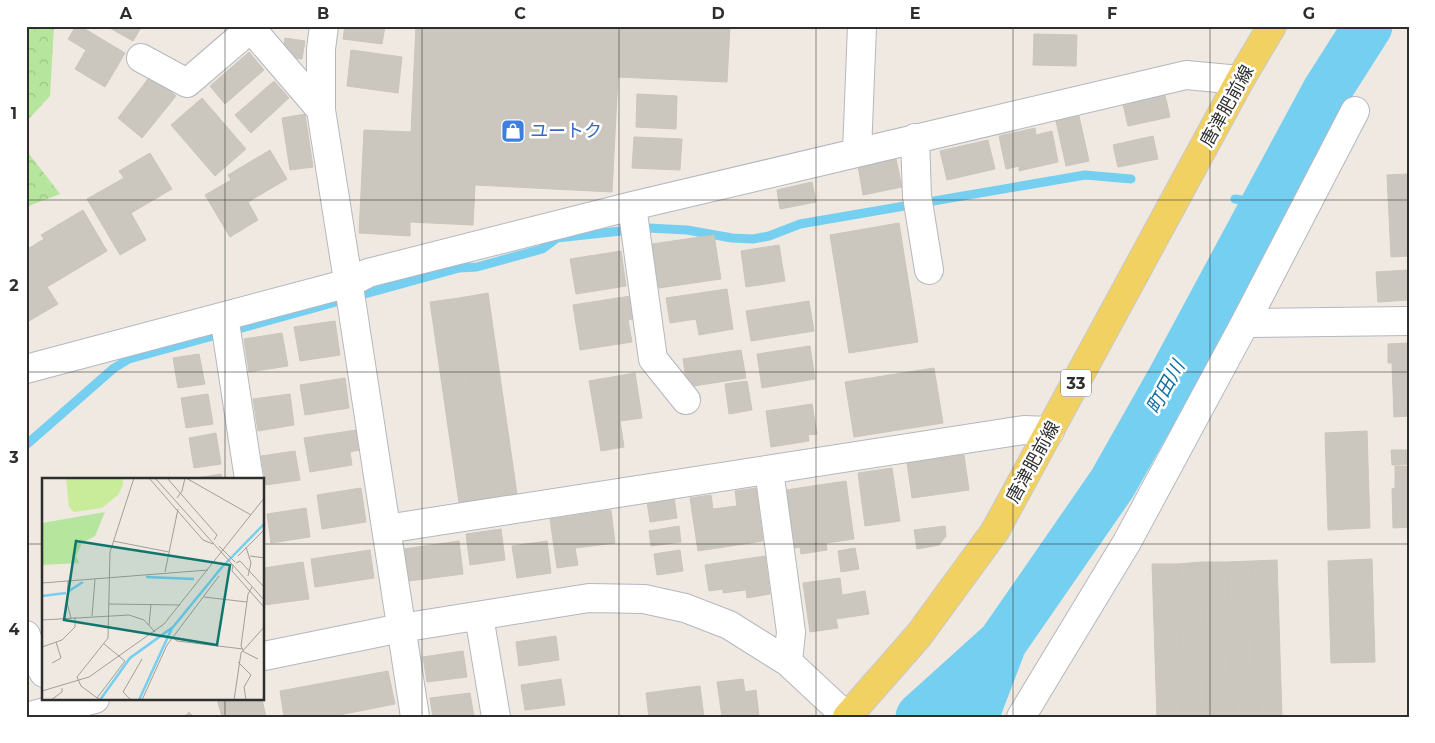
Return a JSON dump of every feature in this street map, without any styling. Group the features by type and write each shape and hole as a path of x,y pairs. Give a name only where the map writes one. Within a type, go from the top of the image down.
{"main road":[{"name":"唐津肥前線","path":"847,717 919,635 995,531 1240,80 1272,26"}],"street":[{"path":"324,26 321,49 321,110 415,717"},
{"path":"857,152 862,26"},
{"path":"141,58 187,83 250,27 321,110"},
{"path":"26,369 224,316 351,294 368,273 634,221 857,152 915,138 1186,75 1240,80"},
{"path":"1021,717 1127,542 1355,111"},
{"path":"915,138 918,204 929,270"},
{"path":"634,221 653,359 686,400"},
{"path":"224,316 249,478"},
{"path":"1244,323 1409,321"},
{"path":"386,529 1024,430 1050,432"},
{"path":"769,470 791,632 788,662"},
{"path":"265,656 402,628 589,598 644,599 685,608 729,625 788,662 847,717"},
{"path":"479,616 496,717"},
{"path":"26,635 34,657 42,670"},
{"path":"26,717 62,703 87,700"},
{"path":"95,700 98,717"}],"green space":[{"path":"26,26 54,26 50,96 26,122"},
{"path":"26,150 60,194 26,207"}],"building":[{"path":"76,26 80,26 125,53 105,87 75,69 86,50 68,39"},
{"path":"106,26 142,26 133,41"},
{"path":"345,26 385,26 382,44 343,39"},
{"name":"ユートク","path":"416,26 730,26 727,82 618,77 612,192 475,185 473,225 410,222 410,236 359,233 364,130 411,132"},
{"path":"1183,26 1223,26 1223,28"},
{"path":"1034,34 1077,35 1076,66 1033,65"},
{"path":"285,38 305,41 302,59 290,58 291,51 284,50"},
{"path":"351,50 402,57 398,93 347,86"},
{"path":"249,52 264,70 225,104 210,86"},
{"path":"151,75 176,96 142,138 118,118"},
{"path":"274,81 289,98 251,133 235,115"},
{"path":"637,94 677,96 676,129 636,127"},
{"path":"1165,95 1170,117 1128,126 1123,104"},
{"path":"202,98 246,149 215,176 171,125"},
{"path":"305,114 313,167 290,170 282,118"},
{"path":"1079,116 1089,161 1066,166 1056,121"},
{"path":"1035,128 1036,135 1052,131 1058,162 1019,171 1019,166 1006,169 999,136"},
{"path":"1153,136 1158,159 1118,167 1113,145"},
{"path":"634,137 682,139 680,170 632,168"},
{"path":"988,140 995,169 947,180 940,151"},
{"path":"270,150 287,179 248,202 258,220 230,237 205,195 231,180 228,175"},
{"path":"150,153 172,189 131,213 146,240 120,255 87,199 124,178 119,171"},
{"path":"896,159 902,187 863,195 858,166"},
{"path":"1409,174 1409,256 1391,257 1387,175"},
{"path":"812,182 816,202 780,209 777,190"},
{"path":"83,210 107,251 47,287 58,304 29,321 26,316 26,250 44,239 41,235"},
{"path":"899,223 918,342 849,353 830,235"},
{"path":"714,235 721,279 659,288 652,244"},
{"path":"779,245 785,281 746,287 741,251"},
{"path":"621,251 626,286 576,294 570,259"},
{"path":"1409,270 1409,300 1378,302 1376,272"},
{"path":"727,289 733,329 699,335 696,319 670,323 666,298"},
{"path":"488,293 517,494 488,498 459,298"},
{"path":"637,295 640,318 628,320 632,342 580,350 573,305"},
{"path":"459,298 488,498 459,503 430,302"},
{"path":"809,301 814,331 751,341 746,311"},
{"path":"335,321 340,355 300,361 294,327"},
{"path":"282,333 288,366 249,372 244,339"},
{"path":"1409,343 1409,416 1394,417 1392,363 1388,363 1388,344"},
{"path":"810,346 815,379 762,388 757,354"},
{"path":"741,350 746,378 687,387 683,359"},
{"path":"199,354 205,384 178,388 173,358"},
{"path":"934,368 943,423 854,437 845,382"},
{"path":"635,373 642,418 620,421 624,447 601,451 589,381"},
{"path":"345,378 349,408 305,415 300,385"},
{"path":"747,381 752,410 729,414 725,384"},
{"path":"208,394 213,424 186,428 181,398"},
{"path":"290,394 294,425 258,431 253,399"},
{"path":"812,404 817,434 808,435 809,441 771,447 766,411"},
{"path":"356,430 359,450 350,452 352,465 310,472 304,438"},
{"path":"1367,431 1370,528 1328,530 1325,433"},
{"path":"216,433 221,464 194,468 189,438"},
{"path":"1391,450 1409,450 1409,464 1392,465"},
{"path":"295,451 300,480 266,485 261,456"},
{"path":"964,455 969,490 912,498 907,463"},
{"path":"1395,466 1409,466 1409,527 1393,528 1392,489 1395,488"},
{"path":"892,468 900,521 865,526 858,473"},
{"path":"221,474 222,478 197,478"},
{"path":"846,481 854,539 826,543 827,550 801,554 800,547 795,548 786,490"},
{"path":"361,488 366,522 322,529 317,495"},
{"path":"756,488 763,541 698,551 690,498 711,495 713,509 737,506 735,491"},
{"path":"674,497 677,518 650,522 647,501"},
{"path":"306,508 310,537 271,543 267,514"},
{"path":"611,510 615,543 575,548 578,565 557,568 550,519"},
{"path":"679,526 681,542 651,546 649,531"},
{"path":"945,526 946,536 939,545 917,549 914,530"},
{"path":"501,529 505,560 470,565 466,534"},
{"path":"459,541 463,574 409,581 404,549"},
{"path":"547,541 551,573 517,578 512,546"},
{"path":"855,548 859,569 841,572 838,551"},
{"path":"370,550 374,578 315,587 311,559"},
{"path":"680,550 683,571 657,575 654,554"},
{"path":"765,556 770,594 747,598 746,590 723,593 723,589 709,591 705,565"},
{"path":"1372,559 1375,662 1331,663 1328,561"},
{"path":"1277,560 1282,717 1257,717 1252,561"},
{"path":"1252,561 1257,717 1233,717 1227,562"},
{"path":"303,562 309,599 265,605 265,568"},
{"path":"1202,562 1227,562 1233,717 1208,717"},
{"path":"1202,562 1208,717 1183,717 1177,564"},
{"path":"1152,564 1177,564 1183,717 1157,717"},
{"path":"840,578 842,595 865,591 869,614 836,619 838,628 810,632 803,583"},
{"path":"556,636 559,660 519,666 516,642"},
{"path":"463,651 467,677 427,682 423,657"},
{"path":"388,671 395,704 329,717 284,717 280,691"},
{"path":"561,679 565,705 525,710 521,685"},
{"path":"743,679 745,692 756,690 759,717 722,717 717,682"},
{"path":"700,686 704,717 649,717 646,693"},
{"path":"470,693 474,717 433,717 430,698"},
{"path":"217,700 262,700 266,717 222,717"},
{"path":"189,712 194,717 184,717"}],"waterway":[{"name":"町田川","path":"920,717 1002,643 1112,484 1172,378 1326,92 1368,26"},
{"path":"26,445 114,368 129,359 459,268 477,267 542,249 557,238 648,228 687,230 732,238 753,239 769,236 800,224 1085,175 1131,179"},
{"path":"1235,199 1266,204"},
{"path":"974,717 1000,649"}],"place":[{"name":"ユートク","path":"513,131"}]}
